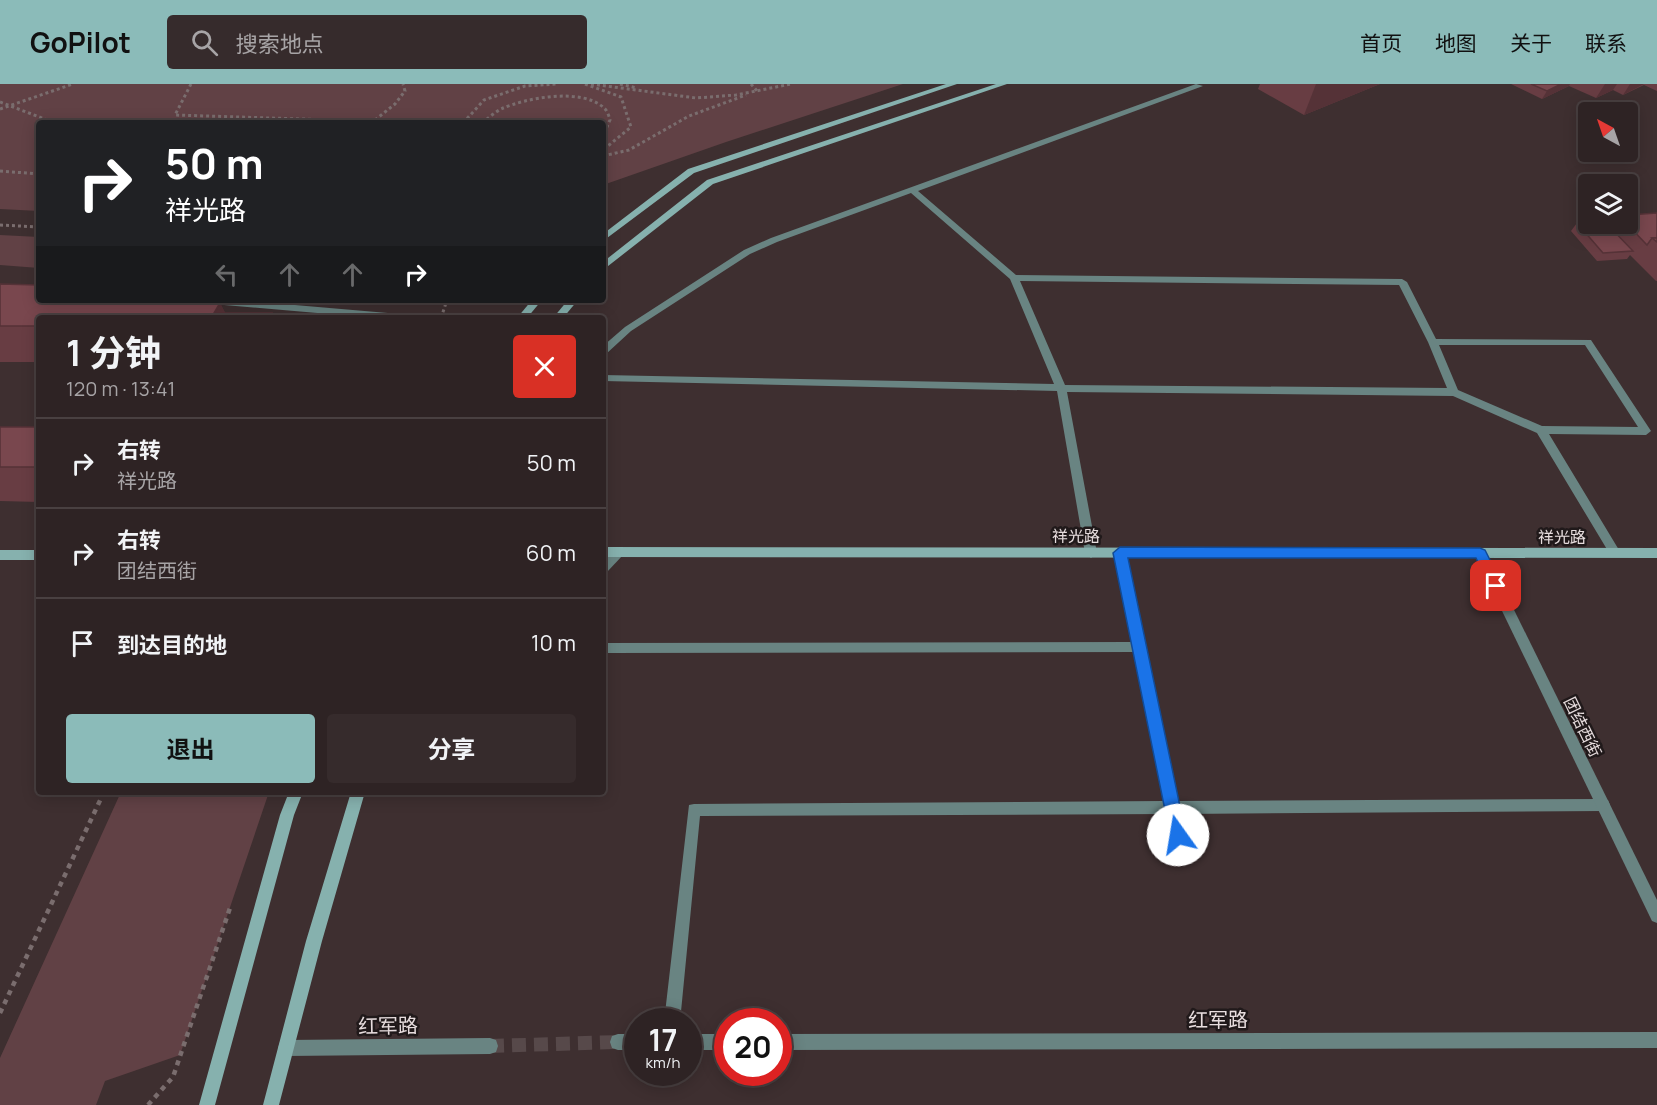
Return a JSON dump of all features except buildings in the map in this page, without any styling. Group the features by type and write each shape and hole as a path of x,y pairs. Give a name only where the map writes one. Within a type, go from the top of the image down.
{"main road":[{"path":"606,236 691,171 953,84"},
{"path":"606,265 710,183 1003,84"},
{"path":"524,315 534,303"},
{"path":"560,315 570,303"},
{"name":"祥光路","path":"606,552 1657,553"},
{"path":"0,555 36,555"},
{"path":"207,1105 287,815 295,795"},
{"path":"272,1105 314,941 356,795"}],"street":[{"path":"606,349 628,329 747,252 774,240 1198,86"},
{"path":"912,190 1014,278 1061,388 1091,553"},
{"path":"1014,278 1402,282 1433,342 1455,392"},
{"path":"236,303 376,315"},
{"path":"606,378 1061,388 1455,392 1541,430 1646,431 1588,342 1433,342"},
{"path":"1541,430 1615,553"},
{"path":"606,566 619,552"},
{"path":"1120,553 1178,835"},
{"name":"团结西街","path":"1480,553 1657,916"},
{"path":"606,648 1139,647"},
{"path":"673,1008 694,810 1603,805"},
{"name":"红军路","path":"792,1042 1657,1040"},
{"path":"618,1042 624,1042"},
{"name":"红军路","path":"286,1048 490,1046"}],"path":[{"path":"0,109 73,84"},
{"path":"191,84 175,115 327,120"},
{"path":"375,120 395,104 405,92 403,84"},
{"path":"467,120 484,100 525,86 557,84"},
{"path":"585,84 621,98"},
{"path":"591,84 696,98 757,91"},
{"path":"599,84 621,98 631,127 606,148"},
{"path":"620,84 659,93"},
{"path":"751,84 757,91"},
{"path":"606,155 629,150 689,116 757,91 791,84"},
{"path":"484,120 489,113 511,100 540,93 560,92 579,94 595,100 606,108 610,118 609,129 606,132"},
{"path":"0,102 47,120"},
{"path":"0,171 36,174"},
{"path":"0,225 36,227"},
{"path":"0,1013 103,795"},
{"path":"148,1105 172,1077 232,902"}],"shaded area":[{"path":"0,84 903,84 606,184 606,120 36,120 36,211 0,209"},
{"path":"0,235 36,237 36,268 0,265"},
{"path":"120,795 268,795 180,1055 105,1081 96,1105 0,1105 0,1058"}],"tunnel":[{"path":"490,1046 618,1042"}],"route":[{"path":"1178,835 1120,553 1480,553 1496,586"}]}
